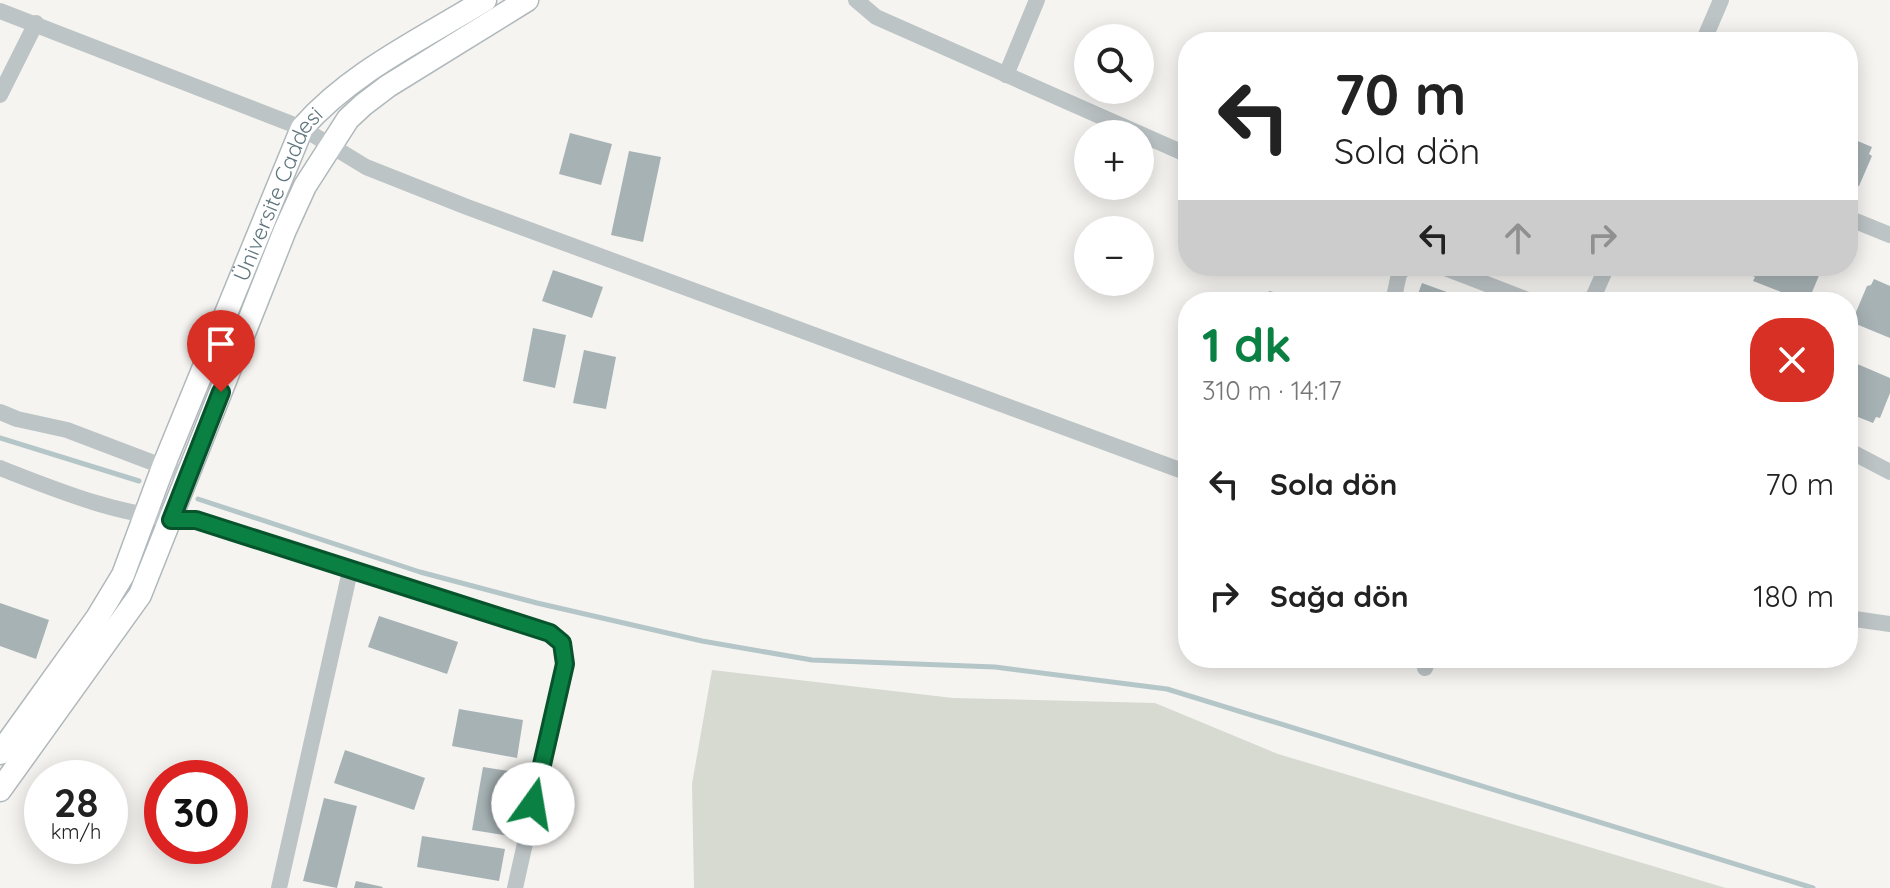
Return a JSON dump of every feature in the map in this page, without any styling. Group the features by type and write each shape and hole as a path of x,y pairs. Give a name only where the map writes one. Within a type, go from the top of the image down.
{"main road":[{"name":"Üniversite Caddesi","path":"0,753 97,618 123,575 163,467 302,128 350,83 485,0"},
{"path":"0,790 140,595 285,230 305,186 348,119 363,105 527,0"}],"street":[{"path":"856,0 876,17 1178,151"},
{"path":"1006,75 1037,0"},
{"path":"1707,32 1721,0"},
{"path":"0,11 302,128 366,167 467,207 1178,469"},
{"path":"0,95 36,23"},
{"path":"1858,222 1890,235"},
{"path":"1466,276 1507,292"},
{"path":"0,412 67,430 188,476"},
{"path":"1858,455 1889,469"},
{"path":"0,468 95,502 146,516 196,520 550,633 562,643 565,664 515,888"},
{"path":"279,888 350,571"},
{"path":"1858,619 1890,624"}],"shaded area":[{"path":"712,670 953,698 1155,703 1278,754 1726,888 694,888 692,784"}],"building":[{"path":"570,133 612,144 601,185 559,174"},
{"path":"1858,141 1872,147 1869,154 1872,156 1859,186"},
{"path":"629,151 661,157 643,242 611,235"},
{"path":"553,270 603,287 592,318 542,301"},
{"path":"1752,276 1819,276 1812,292 1781,292 1753,281"},
{"path":"1874,279 1890,286 1890,338 1858,325 1858,307 1867,286"},
{"path":"1422,283 1447,292 1419,292"},
{"path":"533,328 566,335 555,388 523,381"},
{"path":"584,350 616,357 606,409 573,403"},
{"path":"1858,364 1890,378 1890,393 1880,418 1876,417 1873,423 1858,417"},
{"path":"0,603 49,620 36,659 0,646"},
{"path":"379,616 458,642 447,674 368,647"},
{"path":"459,709 523,720 517,758 452,746"},
{"path":"345,750 425,778 414,810 334,783"},
{"path":"483,767 521,773 510,836 472,830"},
{"path":"324,798 357,806 337,888 303,881"},
{"path":"422,836 505,849 499,881 417,867"},
{"path":"356,881 383,887 354,888"}],"waterway":[{"path":"0,438 139,481"},
{"path":"198,499 420,572 702,641 812,660 995,667 1167,689 1813,888"}],"route":[{"path":"221,392 171,520 196,520 550,633 562,643 565,664 533,804"}]}
